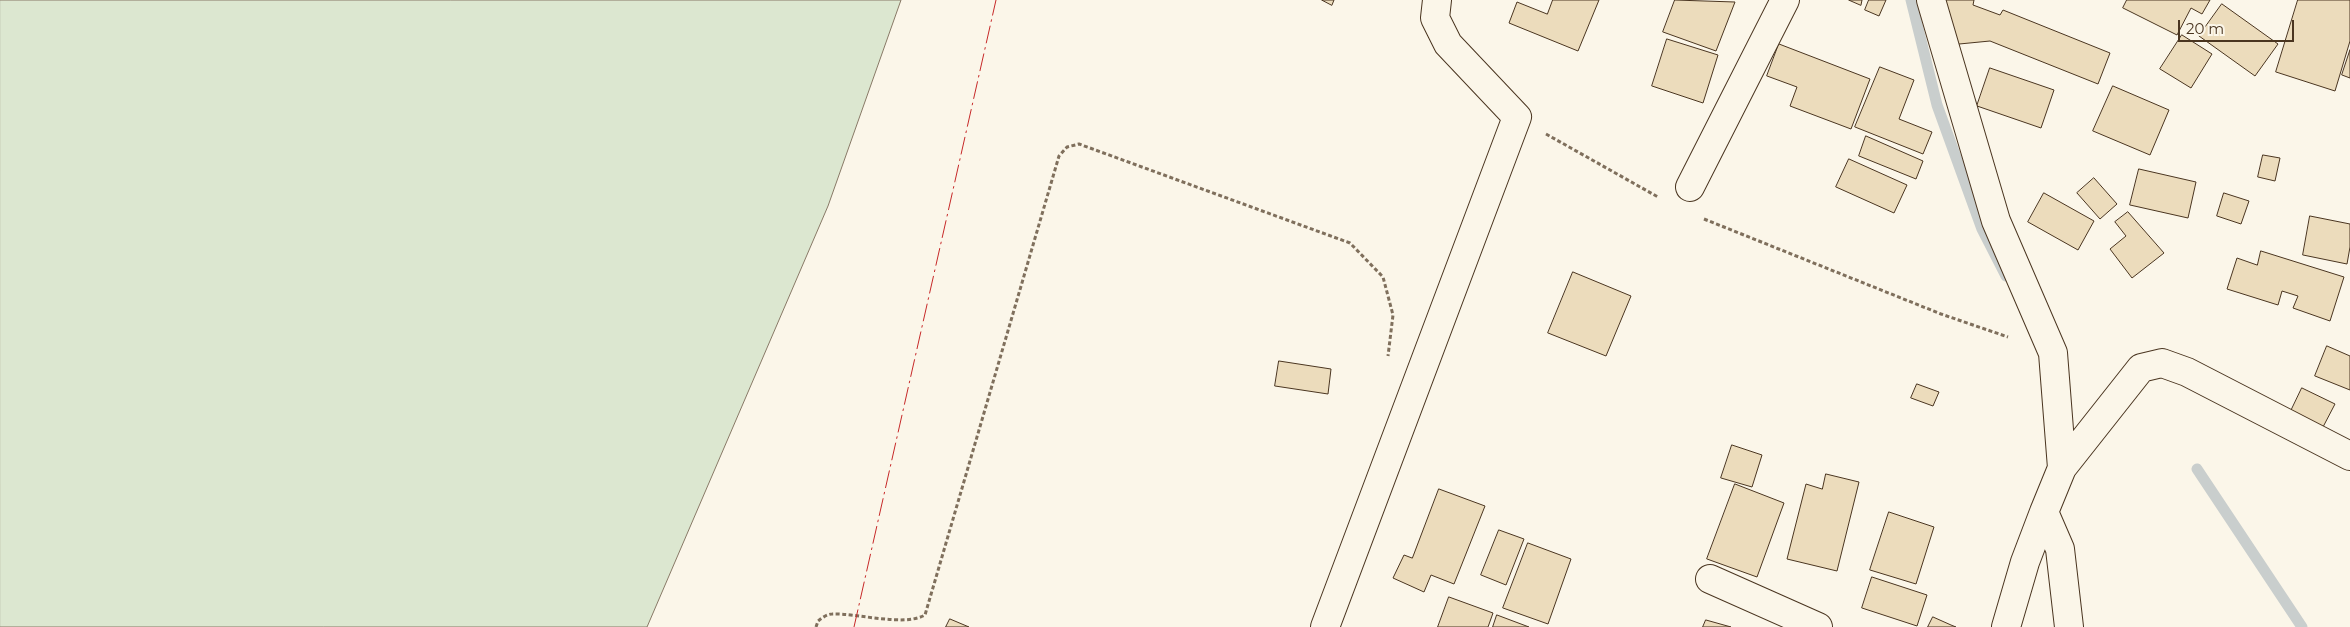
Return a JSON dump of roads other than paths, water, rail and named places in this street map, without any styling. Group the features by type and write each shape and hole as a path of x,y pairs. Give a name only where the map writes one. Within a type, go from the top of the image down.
{"street":[{"path":"1325,627 1517,118 1448,44 1435,18 1437,0"},
{"path":"1690,187 1785,0"},
{"path":"1931,0 1996,221 2053,353 2062,468"},
{"path":"2006,627 2025,562 2062,468 2141,368 2162,363 2187,372 2350,456"},
{"path":"2044,512 2060,549 2069,627"},
{"path":"1710,578 1818,627"}],"waterway":[{"path":"1911,0 1937,105 1982,229 2006,276"},
{"path":"2197,469 2302,627"}]}
